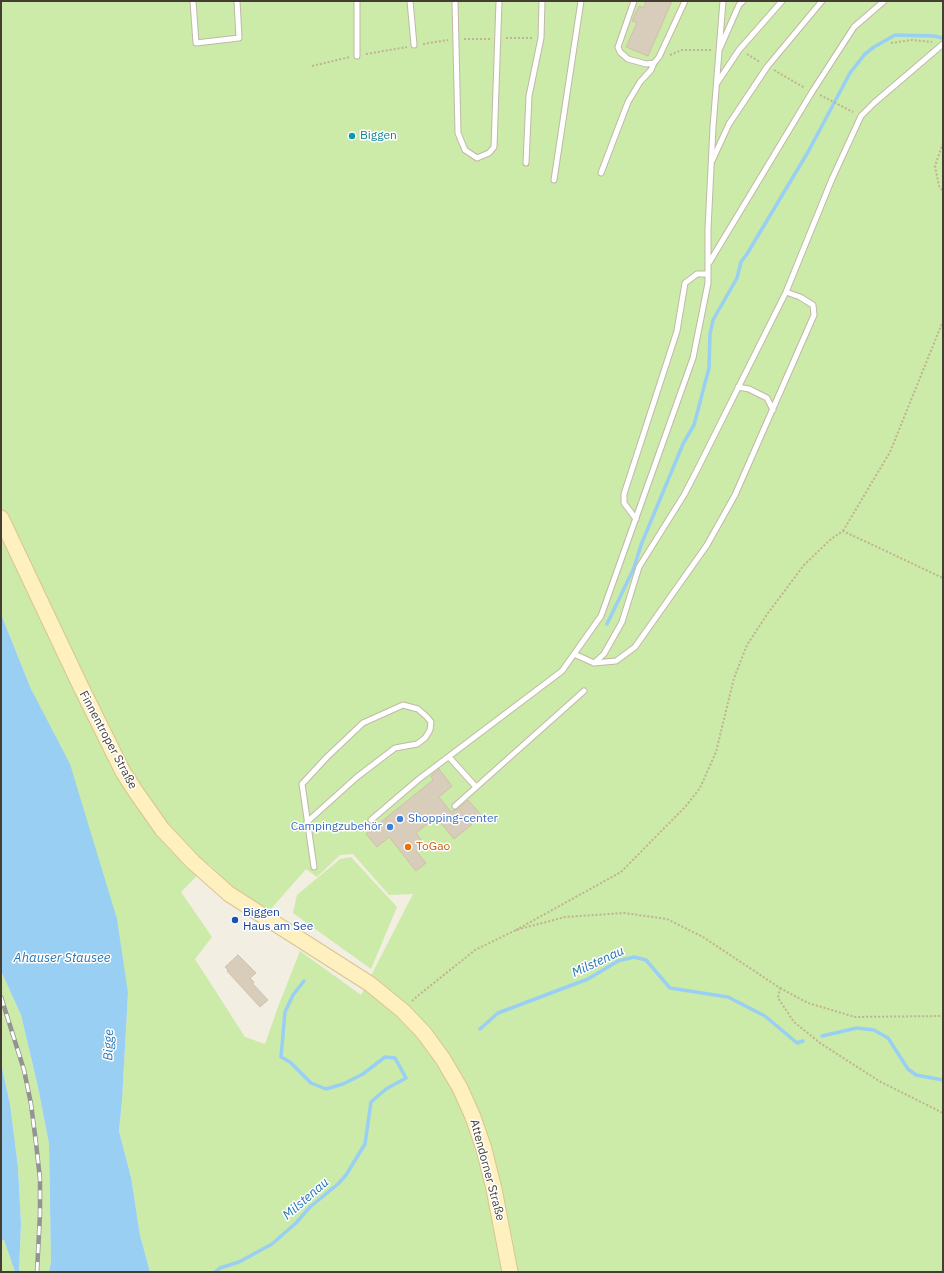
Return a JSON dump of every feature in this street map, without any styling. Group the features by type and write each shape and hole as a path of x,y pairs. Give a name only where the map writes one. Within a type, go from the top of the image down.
{"main road":[{"name":"Finnentroper Straße","path":"1,518 95,716 136,792 162,829 193,862 229,894 269,921"},
{"name":"Attendorner Straße","path":"269,921 326,955 370,984 403,1011 424,1033 443,1059 460,1088 473,1117 484,1149 494,1189 510,1272"}],"lane":[{"path":"194,1 196,43 239,38 237,1"},
{"path":"357,1 357,56"},
{"path":"410,1 414,46"},
{"path":"455,1 458,133 465,150 477,158 488,153 494,147 499,1"},
{"path":"526,163 529,96 541,38 542,1"},
{"path":"554,180 581,1"},
{"path":"634,1 618,47 620,52 628,59 646,64 654,63"},
{"path":"601,173 628,102 640,82 651,70 659,57 685,1"},
{"path":"371,820 419,779 562,671 601,616 693,358 708,284 708,229 711,164 723,1"},
{"path":"719,50 739,5 743,1"},
{"path":"716,84 739,50 782,1"},
{"path":"711,164 729,124 767,67 822,1"},
{"path":"708,264 812,92 854,27 884,1"},
{"path":"594,663 604,654 622,622 639,567 684,495 786,292 832,179 861,116 943,44"},
{"path":"636,519 624,504 624,494 677,332 685,283 697,274 708,274"},
{"path":"574,654 594,663 616,662 635,647 707,545 735,495 814,315 813,305 800,297 786,292"},
{"path":"738,387 749,389 767,398 772,410"},
{"path":"455,806 584,691"},
{"path":"307,822 357,777 395,748 416,744 425,738 430,730 431,722 428,717 418,709 402,705 363,722 302,784 307,822 314,868"},
{"path":"449,756 476,787"}],"path":[{"path":"312,66 345,57 414,46 433,41 541,38"},
{"path":"891,43 912,40 935,42"},
{"path":"659,57 682,50 719,50"},
{"path":"739,50 812,92 838,103 861,116"},
{"path":"943,143 935,166 939,186 943,191"},
{"path":"403,1011 420,994 475,950 516,930 621,872 686,806 700,788 716,752 734,678 747,644 804,565 831,539 843,530 890,452 943,321"},
{"path":"843,530 943,578"},
{"path":"516,930 565,917 624,913 667,920 703,937 780,988 808,1003 855,1017 943,1016"},
{"path":"780,988 778,998 794,1022 820,1043 879,1081 943,1113"}],"green space":[{"path":"1,1 943,1 943,1272 150,1272 140,1235 131,1177 119,1131 128,993 31,689 1,614","holes":["353,854 389,895 413,894 361,995 300,951 265,1044 245,1037 195,959 212,937 181,892 209,864 233,888 270,910 306,869 317,877 340,855"]},
{"path":"351,857 397,907 371,969 293,913 297,895 340,859"},
{"path":"1,971 21,1015 38,1087 49,1144 51,1262 49,1272 19,1272 21,1224 18,1167 10,1104 1,1063"},
{"path":"4,1240 15,1272 1,1272 1,1241"}],"water":[{"name":"Ahauser Stausee","path":"1,614 31,689 70,764 117,919 128,993 119,1131 131,1177 140,1235 150,1272 49,1272 51,1262 49,1144 38,1087 21,1015 1,971"},
{"path":"1,1063 10,1104 18,1167 21,1224 19,1272 15,1272 4,1240 1,1241"}],"building":[{"path":"646,1 672,1 648,56 626,47 637,23 632,21 639,6 644,8"},
{"path":"439,769 452,786 439,797 451,812 458,809 468,800 482,816 454,839 436,817 416,833 425,845 417,852 426,863 416,871 389,837 377,847 366,834 433,780 431,776"},
{"path":"238,955 256,973 250,978 254,982 253,984 268,1000 260,1007 225,967"}],"waterway":[{"path":"607,624 634,568 641,545 683,444 694,425 709,368 710,334 713,320 737,278 741,262 808,152 850,73 865,54 895,35 934,36 943,38"},
{"name":"Milstenau","path":"480,1029 498,1013 588,979 618,961 634,957 646,960 670,988 728,997 765,1016 797,1043 803,1041"},
{"name":"Milstenau","path":"215,1272 220,1268 239,1262 272,1244 296,1223 310,1207 338,1184 346,1175 365,1144 371,1102 386,1089 406,1078 395,1058 385,1057 363,1074 343,1084 326,1089 311,1083 290,1062 281,1057 285,1012 293,995 304,981"},
{"name":"Milstenau","path":"822,1036 857,1028 874,1030 888,1038 908,1069 916,1075 943,1080"}],"railway":[{"path":"1,997 24,1070 31,1104 40,1179 37,1272"}],"place":[{"name":"Biggen","path":"352,136"},
{"name":"Shopping-center","path":"400,819"},
{"name":"Campingzubehör","path":"390,827"},
{"name":"ToGao","path":"408,847"},
{"name":"Biggen Haus am See","path":"235,920"}],"water label":[{"name":"Bigge","path":"109,1045"}]}
